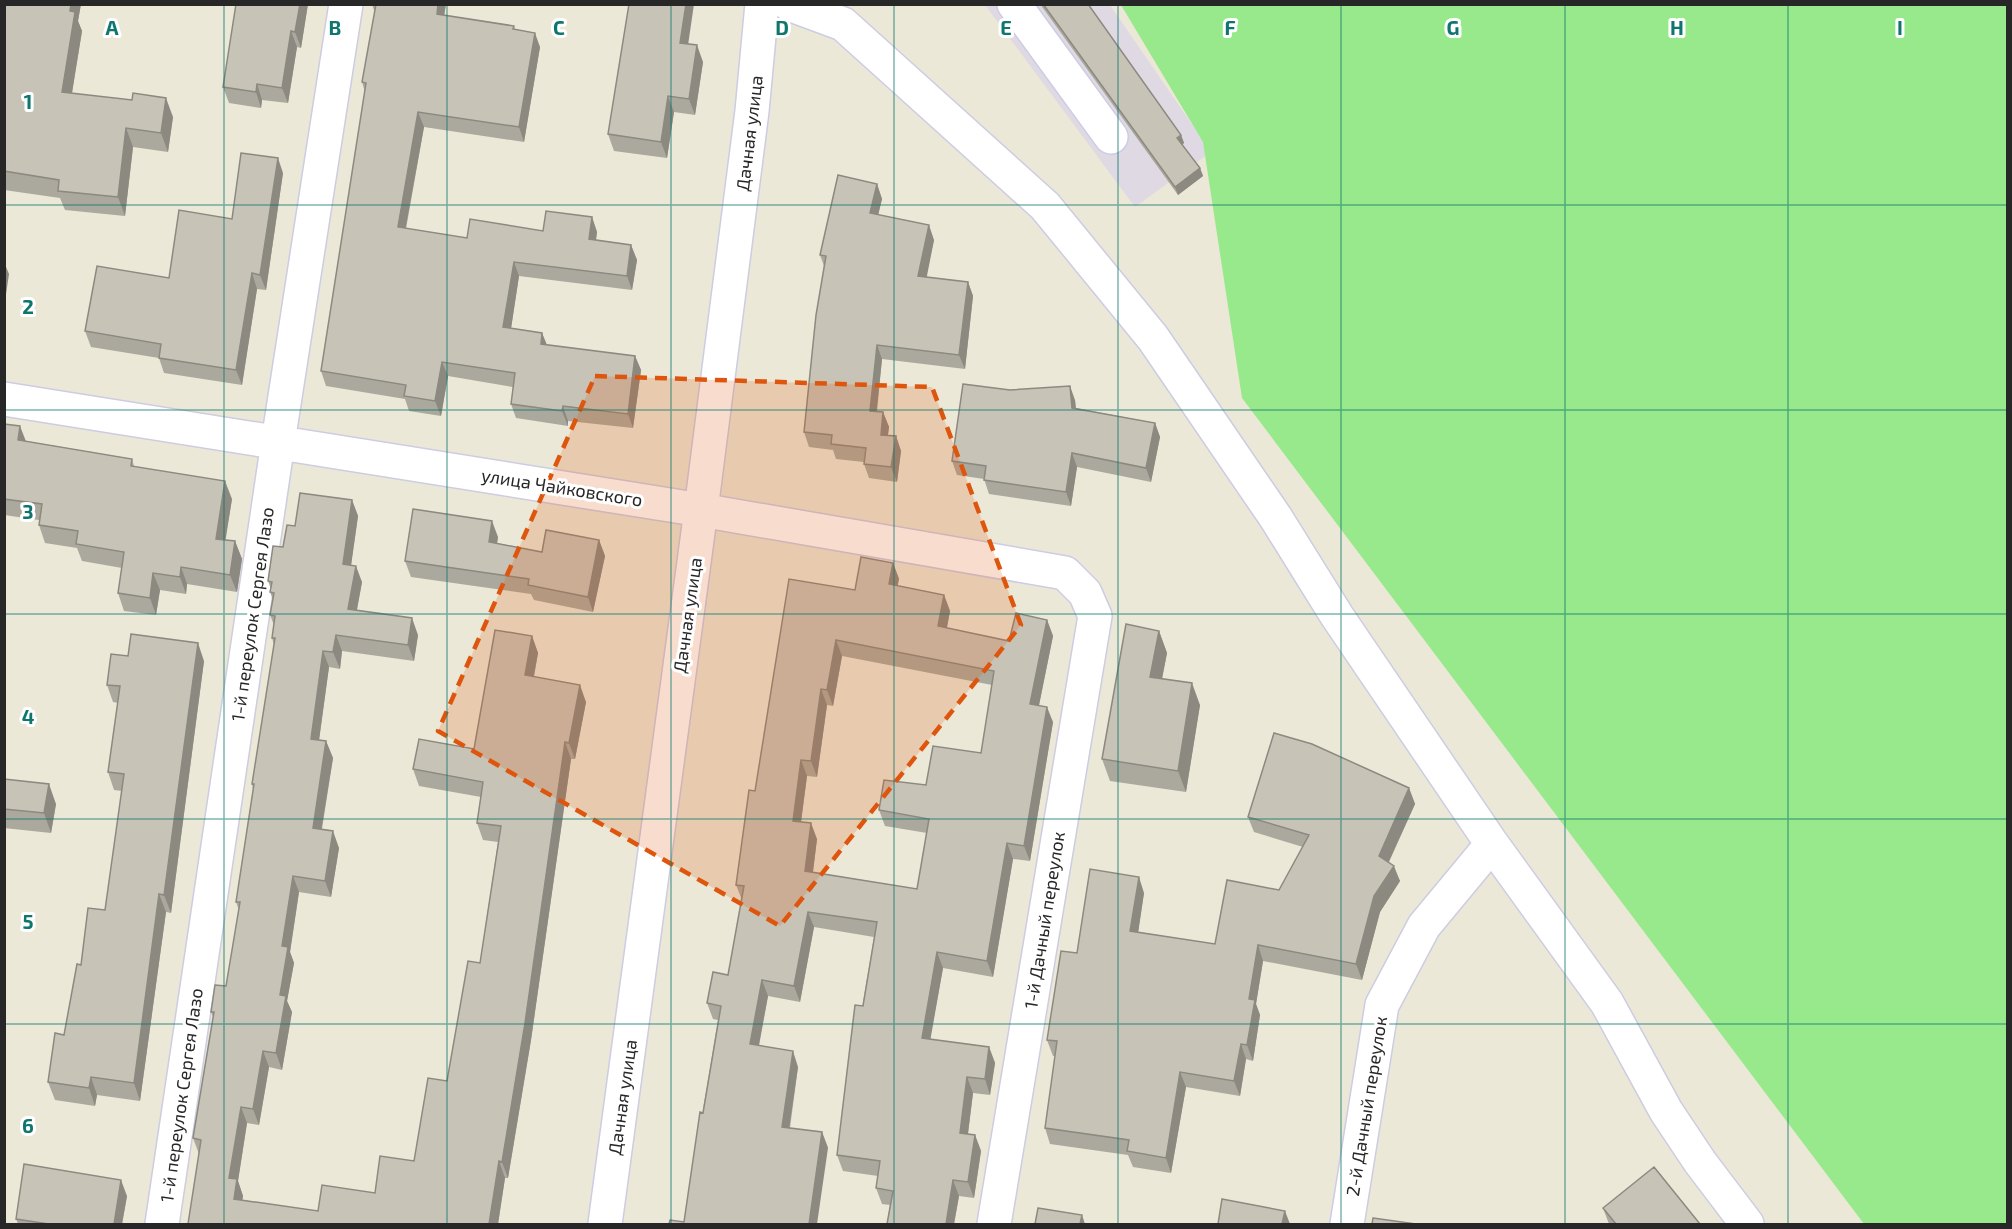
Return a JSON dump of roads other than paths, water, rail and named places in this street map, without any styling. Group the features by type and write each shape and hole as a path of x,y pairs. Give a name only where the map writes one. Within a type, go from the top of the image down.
{"street":[{"name":"1-й переулок Сергея Лазо","path":"162,1224 278,442 346,4"},
{"name":"Дачная улица","path":"605,1224 701,510 752,111 762,4"},
{"path":"789,4 843,24 1045,206 1153,338 1190,389 1276,518 1337,616 1492,844 1606,1003 1666,1111 1700,1162 1747,1224"},
{"path":"1014,4 1111,137"},
{"name":"улица Чайковского","path":"4,399 701,510 1065,573 1085,593 1095,616"},
{"name":"1-й Дачный переулок","path":"993,1224 1095,616"},
{"name":"2-й Дачный переулок","path":"1347,1224 1382,1005 1424,926 1492,844"}]}
